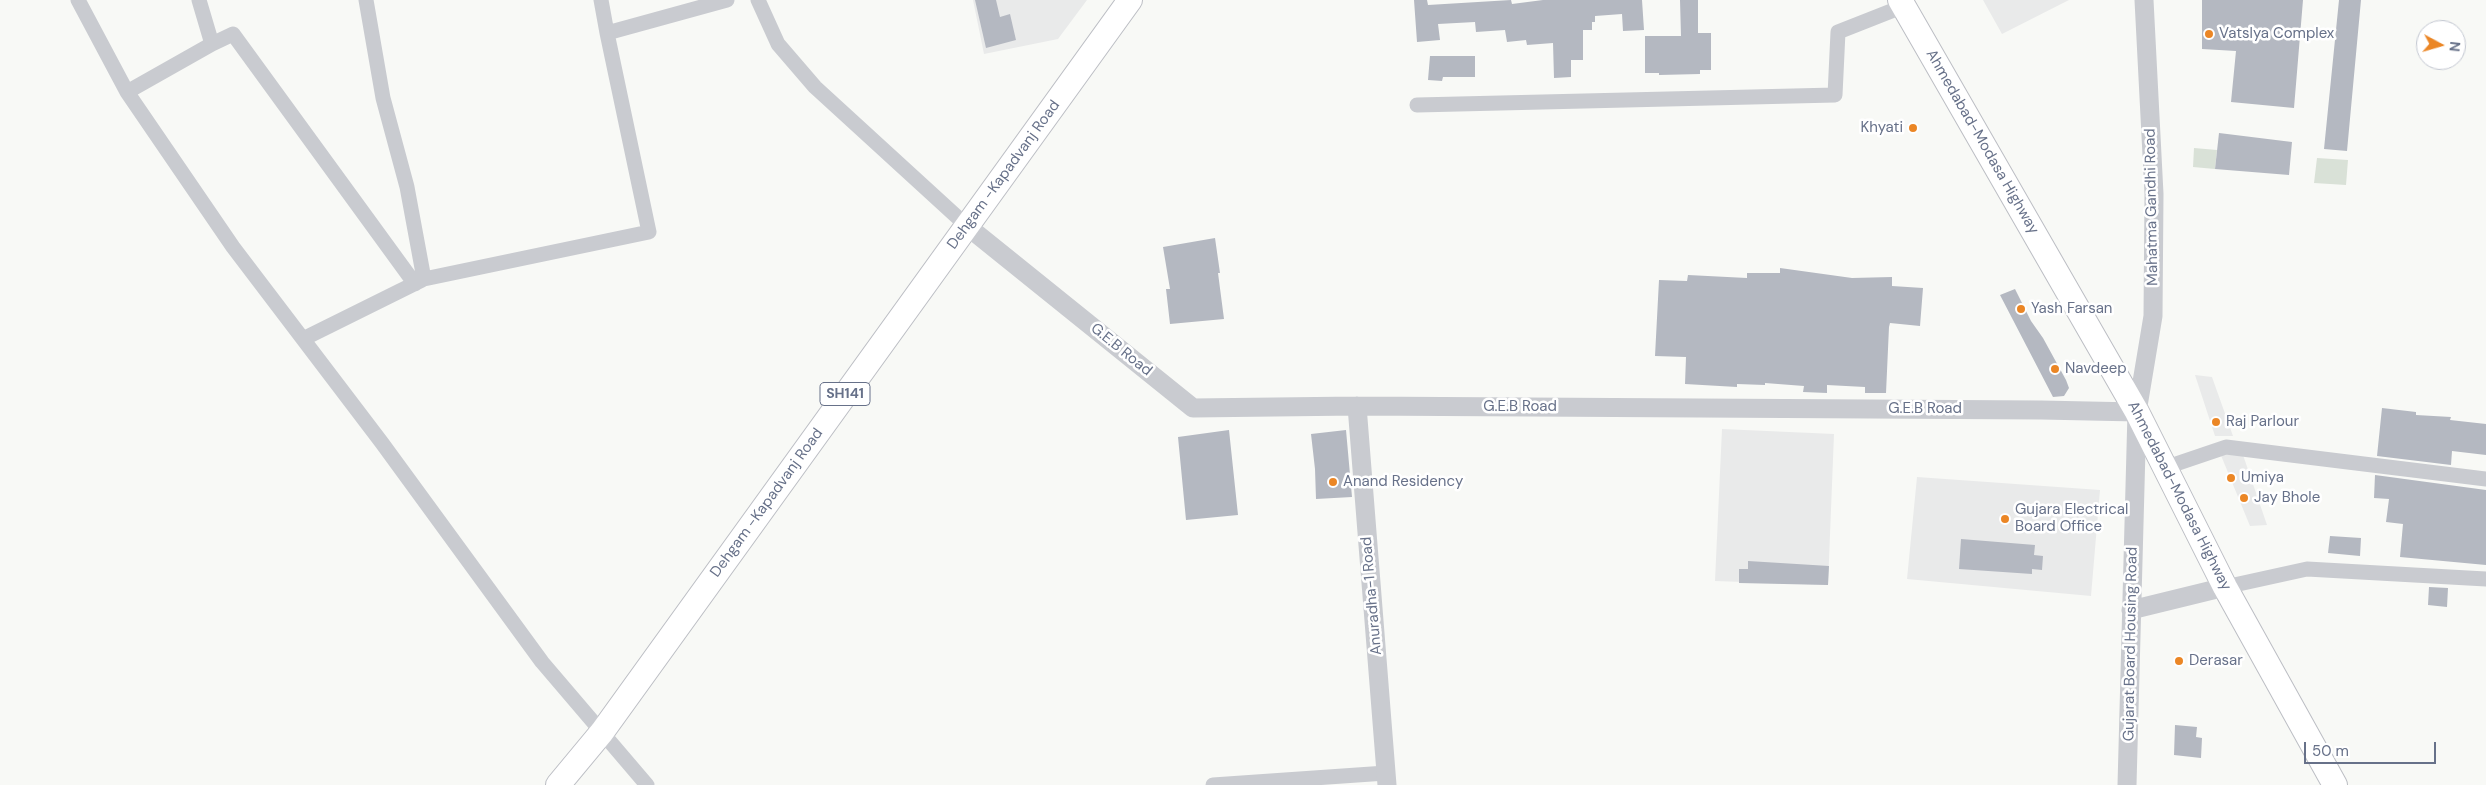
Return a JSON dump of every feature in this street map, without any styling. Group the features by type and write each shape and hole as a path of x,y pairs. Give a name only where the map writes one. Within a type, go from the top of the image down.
{"main road":[{"name":"Dehgam -Kapadvanj Road","path":"558,785 602,732 1130,0"},
{"name":"Ahmedabad-Modasa Highway","path":"1902,3 2137,412 2224,586 2335,785"}],"street":[{"path":"78,0 127,92 233,247 382,443 542,662 647,785"},
{"path":"200,0 212,44"},
{"path":"366,0 383,98 407,187 419,281"},
{"path":"303,339 419,281 648,232 601,0"},
{"path":"607,32 727,0"},
{"path":"758,0 778,44 816,87 967,226"},
{"name":"Mahatma Gandhi Road","path":"2137,412 2153,316 2154,194 2144,0"},
{"path":"1417,105 1834,95 1838,32 1902,3"},
{"path":"127,92 233,34 419,281"},
{"name":"G.E.B Road","path":"967,226 1194,408 1357,406 2137,412"},
{"name":"Anuradha-1 Road","path":"1357,406 1386,779"},
{"name":"Gujarat Board Housing Road","path":"2127,785 2137,412"},
{"path":"2164,468 2226,447 2486,479"},
{"path":"2131,610 2224,586 2307,569 2486,579"},
{"path":"1213,785 1386,779"}],"shaded area":[{"path":"973,0 1087,0 1058,39 984,54"},
{"path":"1983,0 2069,0 2002,34"},
{"path":"2194,148 2217,150 2215,169 2193,167"},
{"path":"2317,158 2348,160 2346,185 2314,183"},
{"path":"2195,375 2212,377 2233,436 2215,436"},
{"path":"1722,429 1834,434 1828,585 1715,581"},
{"path":"2220,453 2243,455 2267,525 2250,526"},
{"name":"Gujara Electrical Board Office","path":"1917,477 2100,490 2091,596 1907,579"}],"building":[{"path":"975,0 996,0 1000,17 1010,14 1016,40 986,48"},
{"path":"1414,0 1427,0 1428,5 1511,0 1512,4 1543,0 1642,0 1644,30 1623,31 1622,14 1595,16 1595,22 1592,22 1592,30 1583,30 1583,60 1571,60 1571,77 1554,78 1553,43 1527,45 1526,40 1507,42 1505,30 1476,32 1475,22 1438,24 1440,40 1417,42"},
{"path":"1680,0 1698,0 1698,33 1711,33 1711,70 1700,70 1700,74 1659,75 1659,73 1645,73 1645,36 1681,36"},
{"path":"2202,0 2303,0 2294,108 2231,102 2236,51 2202,49"},
{"path":"2339,0 2361,0 2347,151 2324,149"},
{"path":"1430,56 1475,56 1475,77 1443,77 1442,81 1428,80"},
{"path":"2219,133 2292,142 2289,175 2215,169"},
{"path":"1215,238 1224,319 1170,324 1166,289 1170,289 1163,247"},
{"path":"1780,268 1852,278 1892,277 1892,286 1923,288 1920,326 1890,323 1886,393 1865,393 1865,387 1827,385 1827,393 1803,392 1804,386 1765,383 1765,385 1737,384 1737,387 1685,384 1686,357 1655,356 1659,280 1687,281 1688,275 1747,278 1747,273 1780,273"},
{"path":"2015,289 2031,321 2043,338 2066,380 2069,388 2064,396 2053,397 2000,295"},
{"path":"2382,408 2416,412 2416,415 2451,417 2450,420 2486,424 2486,455 2452,451 2451,465 2377,456"},
{"path":"1229,430 1238,515 1186,520 1178,437"},
{"path":"1346,430 1352,497 1316,499 1311,434"},
{"path":"2375,475 2486,490 2486,565 2400,557 2403,524 2386,522 2389,499 2374,498"},
{"path":"2330,536 2361,538 2360,556 2328,553"},
{"path":"1961,539 2035,545 2034,555 2043,556 2042,570 2032,569 2032,574 1959,569"},
{"path":"1748,561 1829,566 1828,585 1739,583 1739,569 1748,569"},
{"path":"2429,587 2448,588 2447,607 2428,605"},
{"path":"2175,725 2197,727 2196,737 2202,738 2201,758 2174,755"}],"place":[{"name":"Vatslya Complex","path":"2209,34"},
{"name":"Khyati","path":"1913,128"},
{"name":"Yash Farsan","path":"2021,309"},
{"name":"Navdeep","path":"2055,369"},
{"name":"Raj Parlour","path":"2216,422"},
{"name":"Umiya","path":"2231,478"},
{"name":"Anand Residency","path":"1333,482"},
{"name":"Jay Bhole","path":"2244,498"},
{"name":"Gujara Electrical Board Office","path":"2005,519"},
{"name":"Derasar","path":"2179,661"}]}
